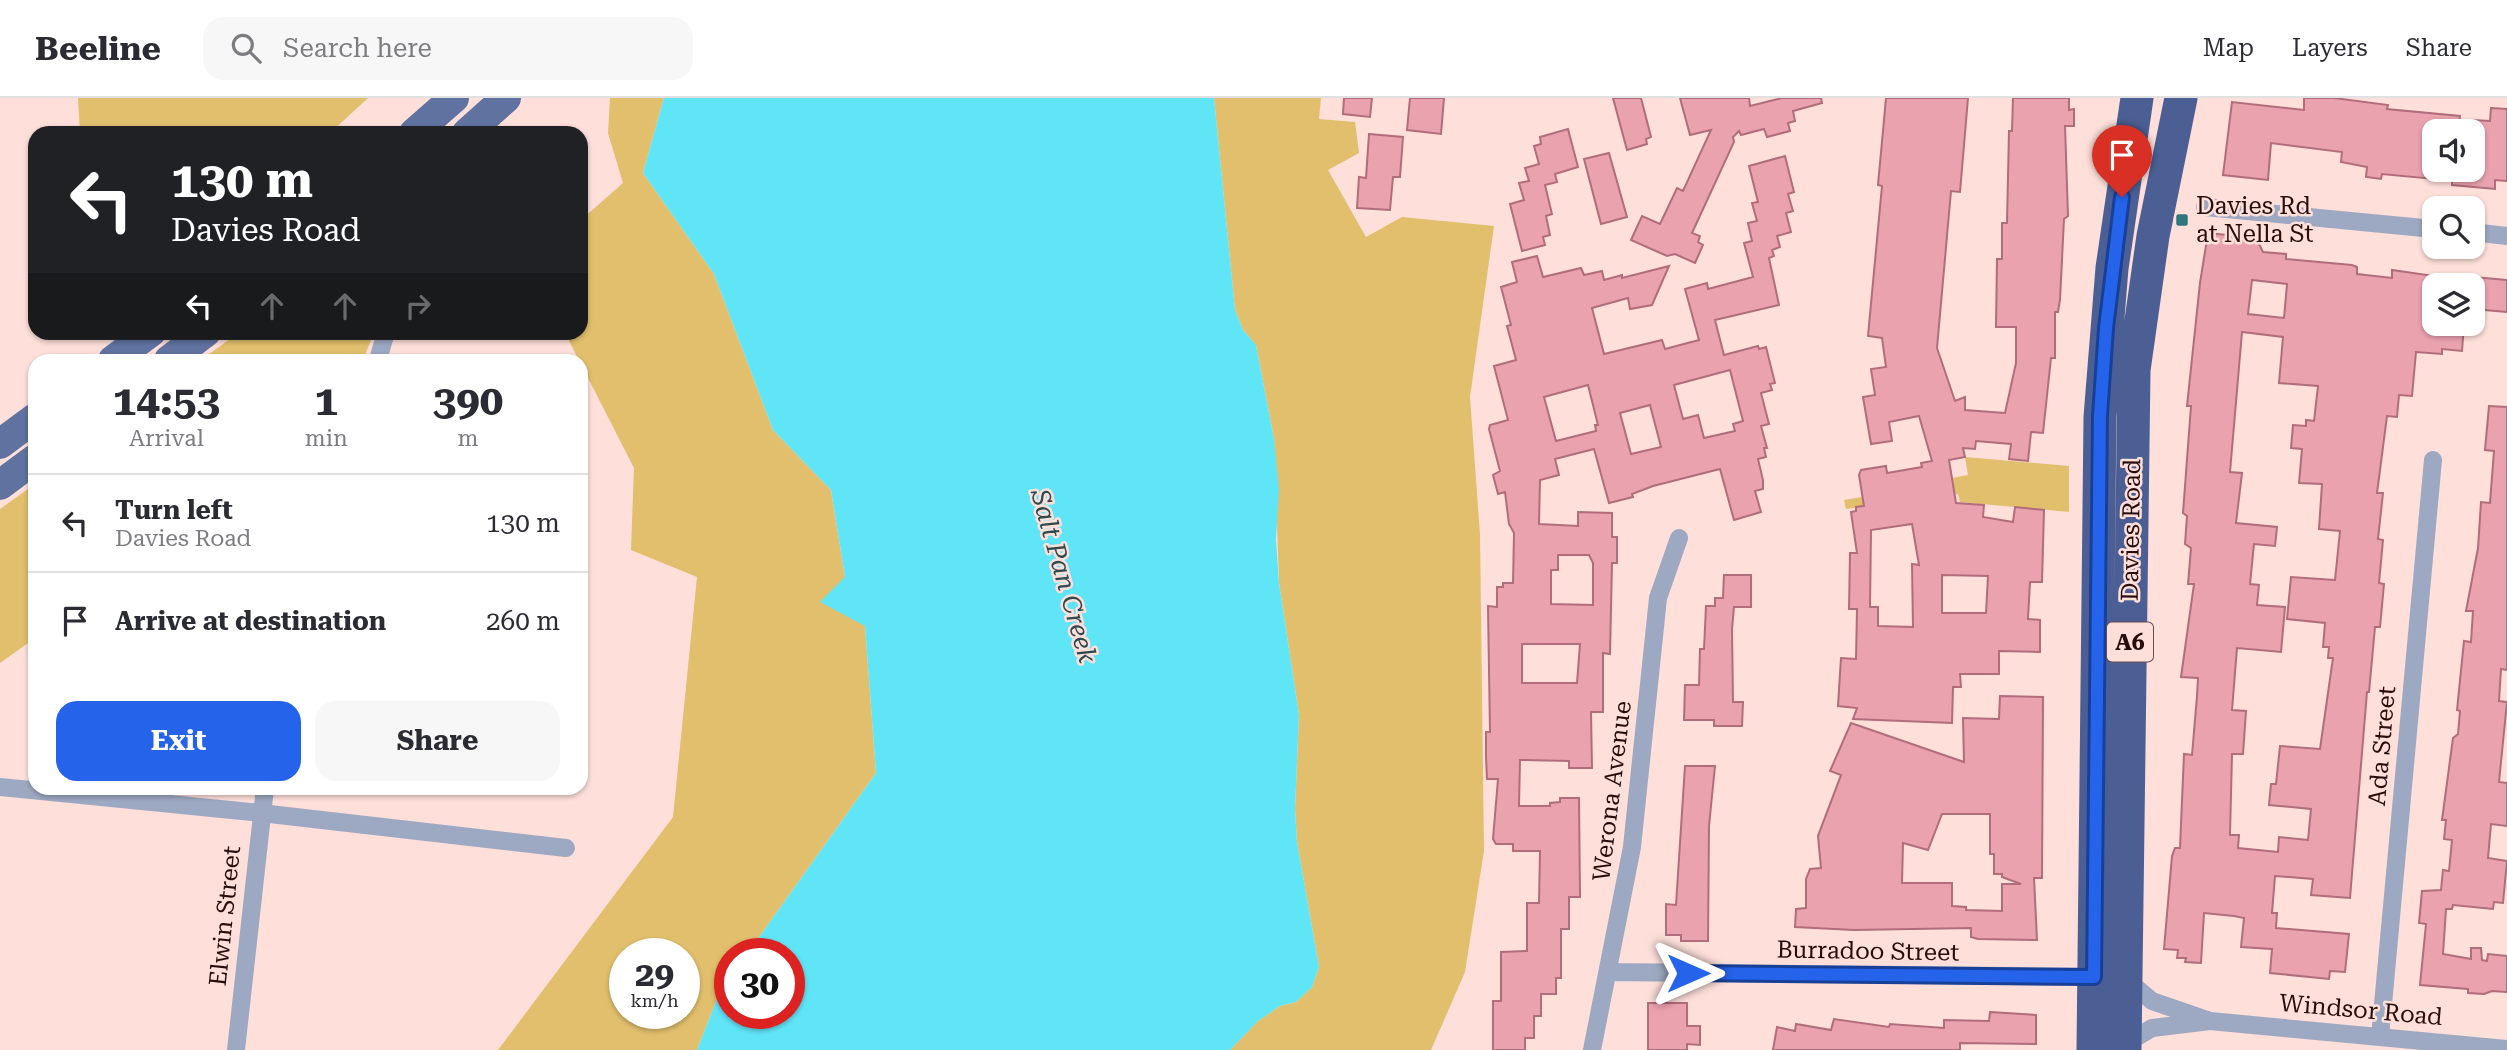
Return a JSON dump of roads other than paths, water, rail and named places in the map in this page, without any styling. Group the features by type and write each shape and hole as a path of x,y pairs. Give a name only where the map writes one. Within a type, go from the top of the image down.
{"highway":[{"name":"Davies Road","path":"2125,1047 2110,978 2100,416 2112,268 2137,98"},
{"name":"Davies Road","path":"2094,1050 2110,978 2134,370 2153,236 2181,98"}],"main road":[{"path":"422,126 454,98"},
{"path":"475,126 506,98"},
{"path":"121,354 140,340"},
{"path":"177,354 195,340"},
{"path":"0,444 28,423"},
{"path":"0,485 28,465"}],"street":[{"path":"2205,207 2422,228"},
{"path":"2485,233 2507,236"},
{"name":"Ada Street","path":"2380,1037 2433,460"},
{"name":"Werona Avenue","path":"1592,1050 1632,847 1658,598 1679,538"},
{"path":"0,788 28,791"},
{"path":"73,795 261,813 566,848"},
{"name":"Elwin Street","path":"236,1050 264,795"},
{"name":"Burradoo Street","path":"1608,972 2110,978"},
{"name":"Windsor Road","path":"2110,978 2152,1002 2210,1021"},
{"name":"Windsor Road","path":"2125,1047 2152,1028 2210,1021 2507,1049"}],"water":[{"name":"Salt Pan Creek","path":"664,98 1214,98 1235,310 1243,330 1256,345 1274,439 1279,489 1276,539 1279,583 1299,715 1295,809 1297,842 1319,967 1312,987 1296,1002 1280,1006 1258,1021 1230,1050 697,1050 714,1007 714,1029 805,1029 805,938 758,938 876,773 865,626 820,602 845,577 831,490 773,430 714,274 643,173"}],"place":[{"name":"Davies Rd at Nella St","path":"2182,220"}]}
